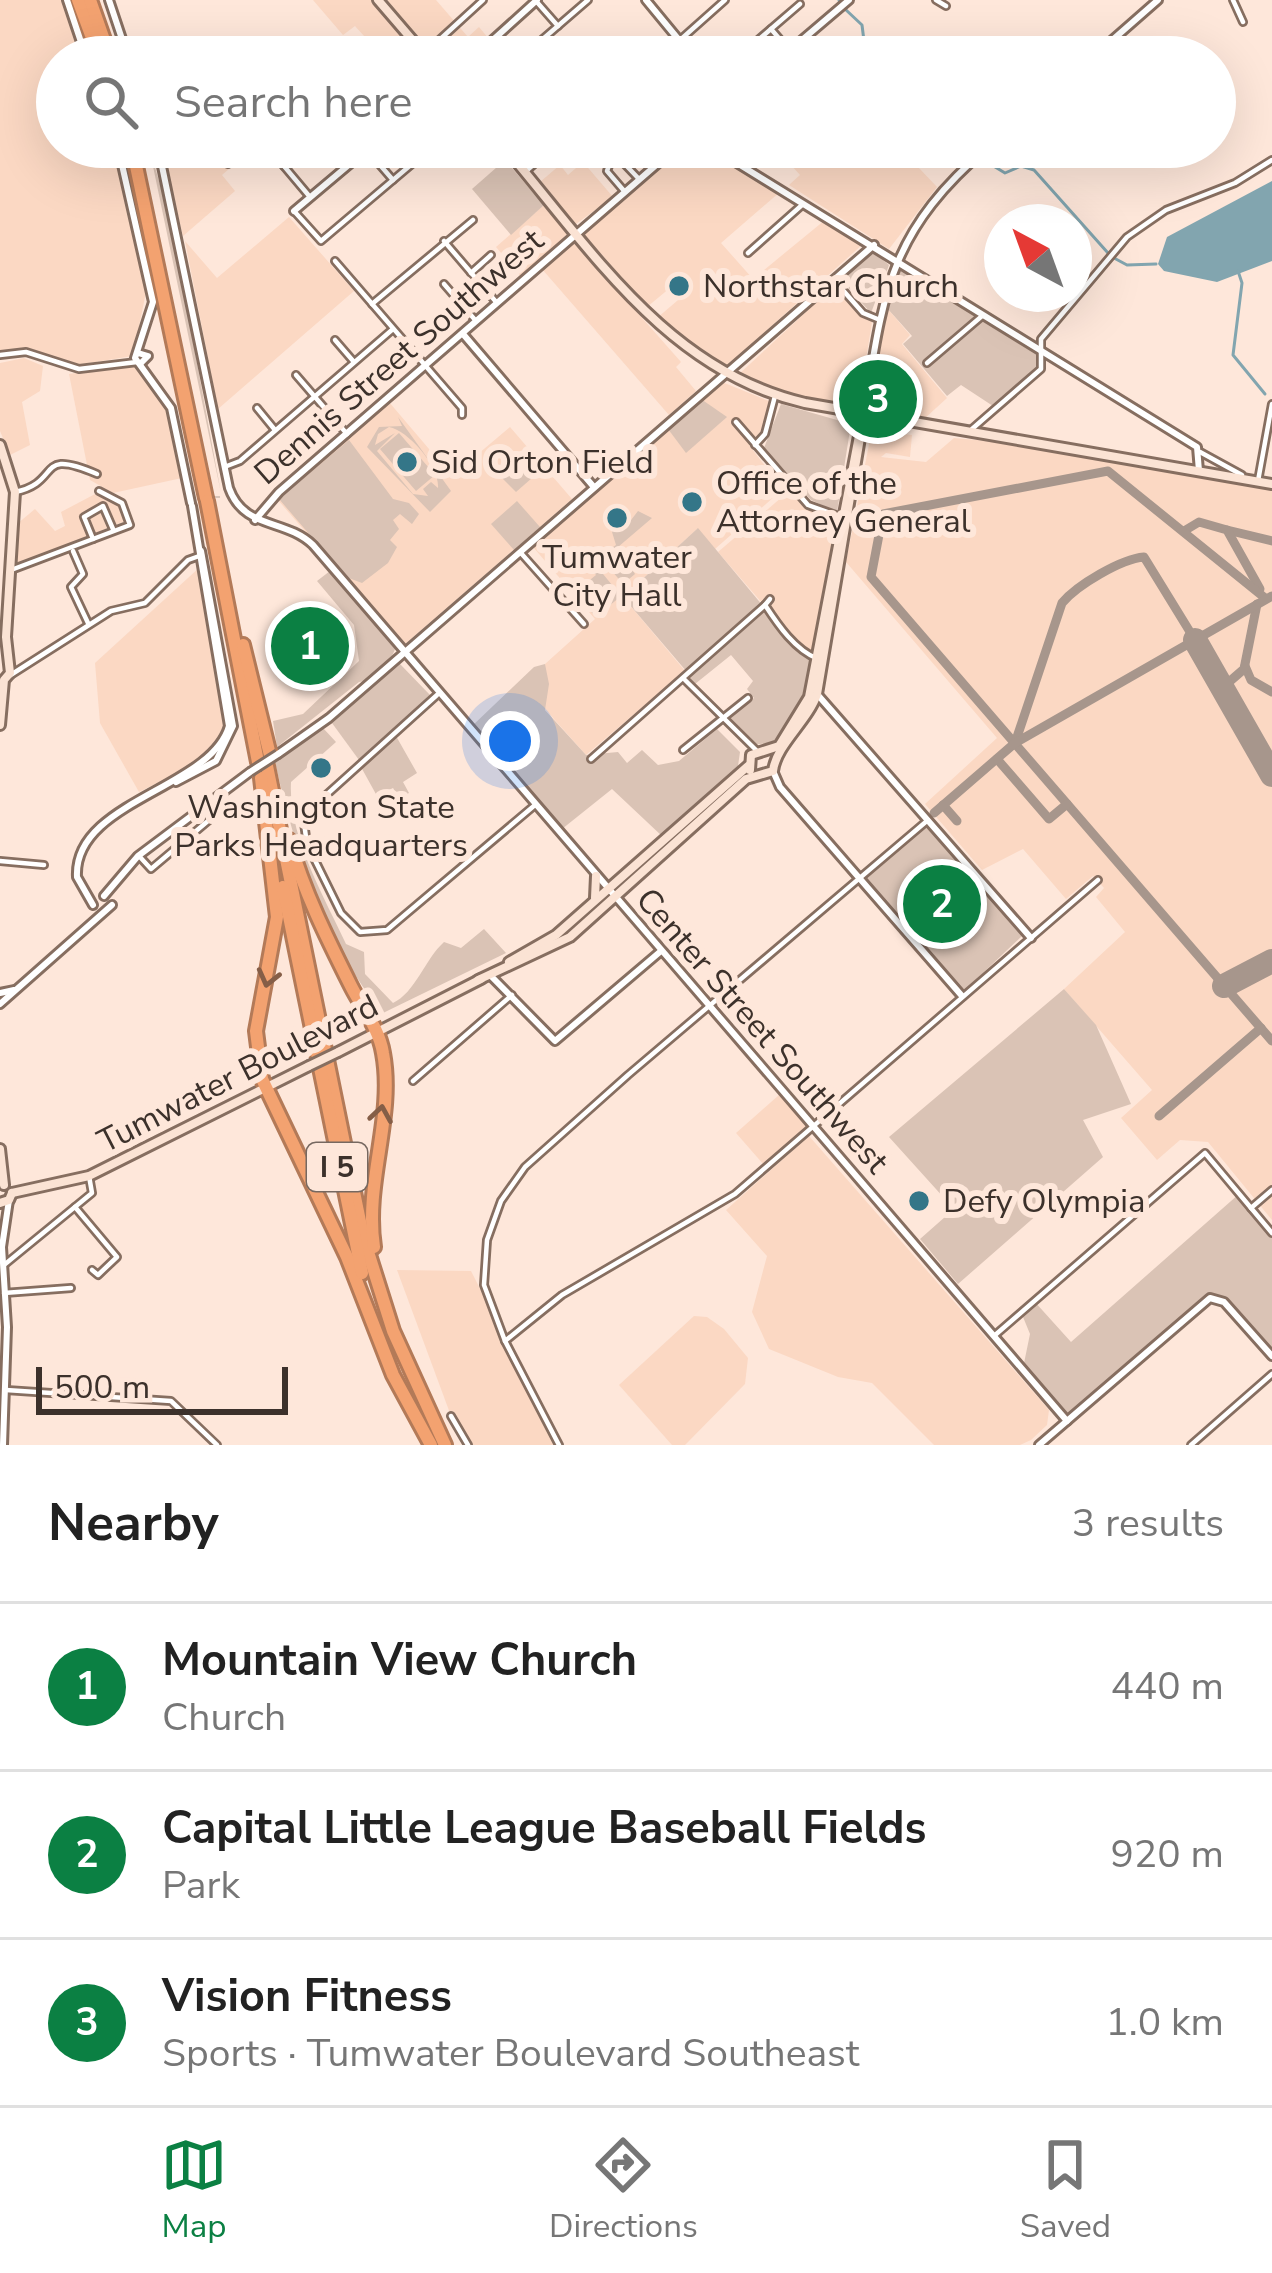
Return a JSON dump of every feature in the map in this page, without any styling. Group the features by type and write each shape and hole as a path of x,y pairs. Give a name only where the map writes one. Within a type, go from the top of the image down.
{"highway":[{"path":"87,0 99,36"},
{"name":"I 5","path":"140,168 363,1235 402,1353 445,1445"},
{"name":"I 5","path":"210,498 243,645 353,1242 385,1342 430,1443"},
{"path":"264,764 308,896 378,1031 386,1083 371,1221 402,1353"},
{"path":"264,764 277,917 256,1030 265,1088 347,1257 393,1375 430,1443"}],"main road":[{"path":"378,0 409,36"},
{"path":"522,168 663,331 724,374 775,396 1272,484"},
{"path":"785,743 806,704 818,659 864,413"},
{"path":"0,445 15,492 0,724"},
{"path":"0,456 11,496 4,671"},
{"path":"766,772 761,751 785,743 811,710 817,694 845,519"},
{"name":"Tumwater Boulevard","path":"4,1195 88,1176 478,980 556,935 766,772 785,743"},
{"name":"Tumwater Boulevard","path":"478,980 569,937 761,751"},
{"path":"748,763 766,772"},
{"path":"592,905 596,876"},
{"path":"0,1149 4,1195"}],"street":[{"path":"67,0 79,36"},
{"path":"109,0 121,36"},
{"path":"447,36 484,0"},
{"path":"500,36 537,0 558,26"},
{"path":"546,36 588,0"},
{"path":"646,0 677,36"},
{"path":"684,36 725,0"},
{"path":"806,36 849,0"},
{"path":"936,0 946,6"},
{"path":"1117,36 1159,0"},
{"path":"1233,0 1244,22"},
{"path":"762,36 800,4"},
{"path":"771,28 778,36"},
{"path":"968,432 1041,369 1041,339 1136,230 1272,160"},
{"path":"123,168 153,302 143,357 170,415 191,503"},
{"path":"162,168 224,466 233,500 255,520"},
{"path":"286,168 310,197"},
{"path":"344,168 294,211 321,241 407,168"},
{"path":"383,168 392,180"},
{"path":"525,172 530,168"},
{"path":"606,168 625,192"},
{"path":"629,168 639,180"},
{"name":"Dennis Street Southwest","path":"255,520 265,505 653,168"},
{"path":"746,168 1200,452 1256,481 1272,404"},
{"path":"864,413 896,259 932,199 965,168"},
{"path":"748,253 805,203"},
{"path":"372,304 473,220"},
{"path":"444,241 497,303"},
{"path":"80,929 97,901 138,856 403,653 874,245"},
{"path":"471,273 491,255"},
{"path":"335,261 462,408 462,415"},
{"path":"404,276 411,284"},
{"path":"834,280 863,313 880,320"},
{"path":"444,284 477,321"},
{"path":"927,363 983,315"},
{"path":"224,466 240,461 393,329"},
{"path":"463,334 594,487"},
{"path":"335,340 354,362"},
{"path":"2,356 26,352 79,369 143,357"},
{"path":"296,375 347,434"},
{"path":"755,445 765,434 775,396"},
{"path":"257,408 275,430"},
{"path":"736,422 808,505 845,519"},
{"path":"1199,471 1200,452"},
{"path":"15,492 61,463 82,464 98,474"},
{"path":"11,570 130,525 122,503 99,491"},
{"path":"93,539 84,517 90,510 103,506 114,531"},
{"path":"109,912 81,886 79,856 125,808 205,764 227,734 228,708 192,506 200,555"},
{"name":"Center Street Southwest","path":"255,520 307,539 1067,1421"},
{"path":"71,548 83,574 71,587 88,623"},
{"path":"519,552 584,624"},
{"path":"4,671 22,667 112,610 145,603 200,555"},
{"path":"591,759 767,602 801,649 818,659"},
{"path":"683,679 736,736 761,751"},
{"path":"817,694 1031,938"},
{"path":"437,695 303,816 307,844 350,923 370,934 388,930 535,805"},
{"path":"683,750 748,698"},
{"path":"811,710 824,706"},
{"path":"736,736 748,763"},
{"path":"766,772 962,996"},
{"path":"138,856 151,869 220,810"},
{"path":"559,1445 505,1341 483,1276 487,1240 501,1201 525,1167 928,820"},
{"path":"0,861 44,865"},
{"path":"505,1341 562,1294 735,1194 1097,880"},
{"path":"0,998 17,989 80,929 109,912 119,882"},
{"path":"97,901 109,912"},
{"path":"490,975 555,1041 661,951"},
{"path":"505,970 512,994"},
{"path":"413,1081 512,994"},
{"path":"994,1336 1205,1153 1272,1233"},
{"path":"2,1266 92,1192 88,1176"},
{"path":"1251,1208 1272,1190"},
{"path":"3,1445 4,1195"},
{"path":"75,1207 117,1257 98,1275 92,1270"},
{"path":"4,1293 71,1288"},
{"path":"1039,1445 1213,1298 1224,1302 1272,1356"},
{"path":"1191,1445 1272,1374"},
{"path":"6,1390 171,1401 217,1445"},
{"path":"451,1416 467,1445"}],"shaded area":[{"path":"0,0 64,0 77,36 36,36 36,168 119,168 146,292 133,356 76,365 29,348 0,351"},
{"path":"313,0 371,0 402,36 364,36 355,26 343,35"},
{"path":"385,0 436,0 467,36 416,36"},
{"path":"153,168 171,222 221,493"},
{"path":"167,168 230,168 222,175 235,191 183,236"},
{"path":"496,168 512,168 544,205 511,235 472,189"},
{"path":"556,168 568,175 576,168 588,168 613,197 576,224 540,182"},
{"path":"659,168 738,168 780,192 721,243 753,279 825,220 863,244 727,366 695,350 657,318 691,289 682,278 647,307 583,233"},
{"path":"794,168 919,168 937,187 889,249 789,185 800,175"},
{"path":"544,205 572,237 523,279 496,247"},
{"path":"289,217 354,291 218,409 185,241 217,278"},
{"path":"575,242 681,362 676,367 696,391 669,415 542,269"},
{"path":"872,251 889,265 871,313 840,279"},
{"path":"904,269 1038,351 1040,367 993,406 961,385 947,396 903,344 912,336 887,308 896,271"},
{"path":"835,285 872,322 859,403 854,407 779,392 738,375"},
{"path":"887,308 910,335 902,344 947,398 924,419 870,409"},
{"path":"24,358 43,366 40,391 22,402 30,445 10,455 0,431 0,363"},
{"path":"134,364 165,405 182,478 113,493 90,480 69,374"},
{"path":"722,382 769,401 761,433 749,445 783,489 715,549 697,529 623,597 685,671 586,755 545,709 545,664 595,619 533,547"},
{"path":"701,399 727,417 686,453 668,429"},
{"path":"389,402 452,476 510,427 572,499 404,645 277,499"},
{"path":"781,404 851,424 837,512 811,500 764,448"},
{"path":"398,417 451,491 430,512 367,447 379,427 402,426","holes":["389,427 422,451 434,470 438,488 431,482 423,489 428,496 413,494 377,451 395,433 375,445 378,434"]},
{"path":"873,424 887,426 885,440 895,433 912,435 910,457 886,453 881,457 926,462 954,438 1272,490 1272,1220 1208,1142 1180,1140 1157,1160 1121,1118 1152,1090 1064,989 1125,932 1096,897 1104,888 1093,876 1066,899 1023,849 982,870 925,804 997,738 846,562"},
{"name":"Sid Orton Field","path":"399,433 435,475 416,491 380,449"},
{"path":"349,440 393,499 409,503 419,514 412,524 400,514 393,520 399,529 390,540 397,547 388,563 362,583 346,577 279,499"},
{"path":"516,458 540,471 516,492 492,468"},
{"path":"789,491 836,522 813,662 718,552"},
{"path":"97,493 115,499 125,521 16,565 17,524 35,509 55,531 65,526 61,512"},
{"path":"517,501 540,527 514,550 491,524"},
{"path":"638,511 652,518 618,547 635,574 623,584 600,557 616,545 612,532 618,524 628,524"},
{"path":"698,528 763,606 687,672 623,597"},
{"path":"594,563 621,596 596,617 574,593 596,575 590,567"},
{"path":"200,567 225,714 221,737 198,763 139,792 100,723 95,663"},
{"path":"330,571 395,649 376,675 359,682 277,747 273,721 303,714 359,661 354,625 317,581"},
{"path":"763,610 812,664 804,702 777,742 752,745 729,719 754,698 747,689 753,681 731,655 695,684 688,676"},
{"path":"399,663 431,696 359,760 332,723"},
{"path":"545,664 549,684 545,710 586,755 618,752 627,763 642,750 658,765 679,761 717,729 740,752 737,773 663,837 612,789 562,829 471,727 534,667"},
{"path":"323,728 336,742 291,782 295,823 346,944 364,952 365,974 393,1003 408,992 444,942 461,948 484,929 506,953 383,1013 344,957 314,894 275,762"},
{"path":"396,736 417,773 403,782 409,793 399,798 393,788 377,796 361,767"},
{"path":"928,822 1023,935 965,990 863,878"},
{"path":"1064,989 1096,1025 1131,1104 1083,1120 1103,1157 958,1284 920,1239 954,1209 889,1137"},
{"path":"779,1095 807,1126 764,1165 736,1133"},
{"path":"809,1136 1049,1410 1047,1425 1031,1440 1020,1445 934,1445 872,1383 838,1377 769,1349 752,1312 767,1256 726,1210"},
{"path":"1239,1194 1272,1232 1272,1356 1224,1302 1213,1298 1067,1421 1023,1368 1030,1334 1021,1312 1034,1301 1071,1342"},
{"path":"397,1270 471,1271 559,1445 468,1445 451,1416"},
{"path":"694,1316 707,1317 724,1329 748,1358 745,1384 685,1445 672,1445 619,1385"}],"water":[{"path":"1272,181 1272,261 1217,282 1164,271 1158,264 1167,237"}],"waterway":[{"path":"845,9 862,25 863,36"},
{"path":"997,168 1005,173 1016,168"},
{"path":"1028,168 1108,253"},
{"path":"1114,258 1127,265 1156,264"},
{"path":"1238,271 1242,283 1233,355 1265,394"}],"taxiway":[{"path":"1265,598 1108,471 883,514 871,577 1272,1041"},
{"path":"1184,531 1199,522 1227,530 1260,589"},
{"path":"1227,530 1272,541"},
{"path":"1015,743 1062,603 1100,574 1144,557 1195,640"},
{"path":"934,813 1015,743 1272,596"},
{"path":"1228,698 1229,682 1244,669 1257,604"},
{"path":"1245,666 1251,680 1272,692"},
{"path":"997,759 1049,819 1067,804"},
{"path":"943,805 957,821"},
{"path":"1159,1116 1261,1028"}],"runway":[{"path":"1195,640 1272,775"},
{"path":"1224,986 1272,961"}],"place":[{"name":"Northstar Church","path":"679,286"},
{"name":"Vision Fitness","path":"878,399"},
{"name":"Sid Orton Field","path":"407,462"},
{"name":"Office of the Attorney General","path":"692,502"},
{"name":"Tumwater City Hall","path":"617,518"},
{"name":"Mountain View Church","path":"310,646"},
{"name":"Washington State Parks Headquarters","path":"321,768"},
{"name":"Capital Little League Baseball Fields","path":"942,904"},
{"name":"Defy Olympia","path":"919,1201"}]}
